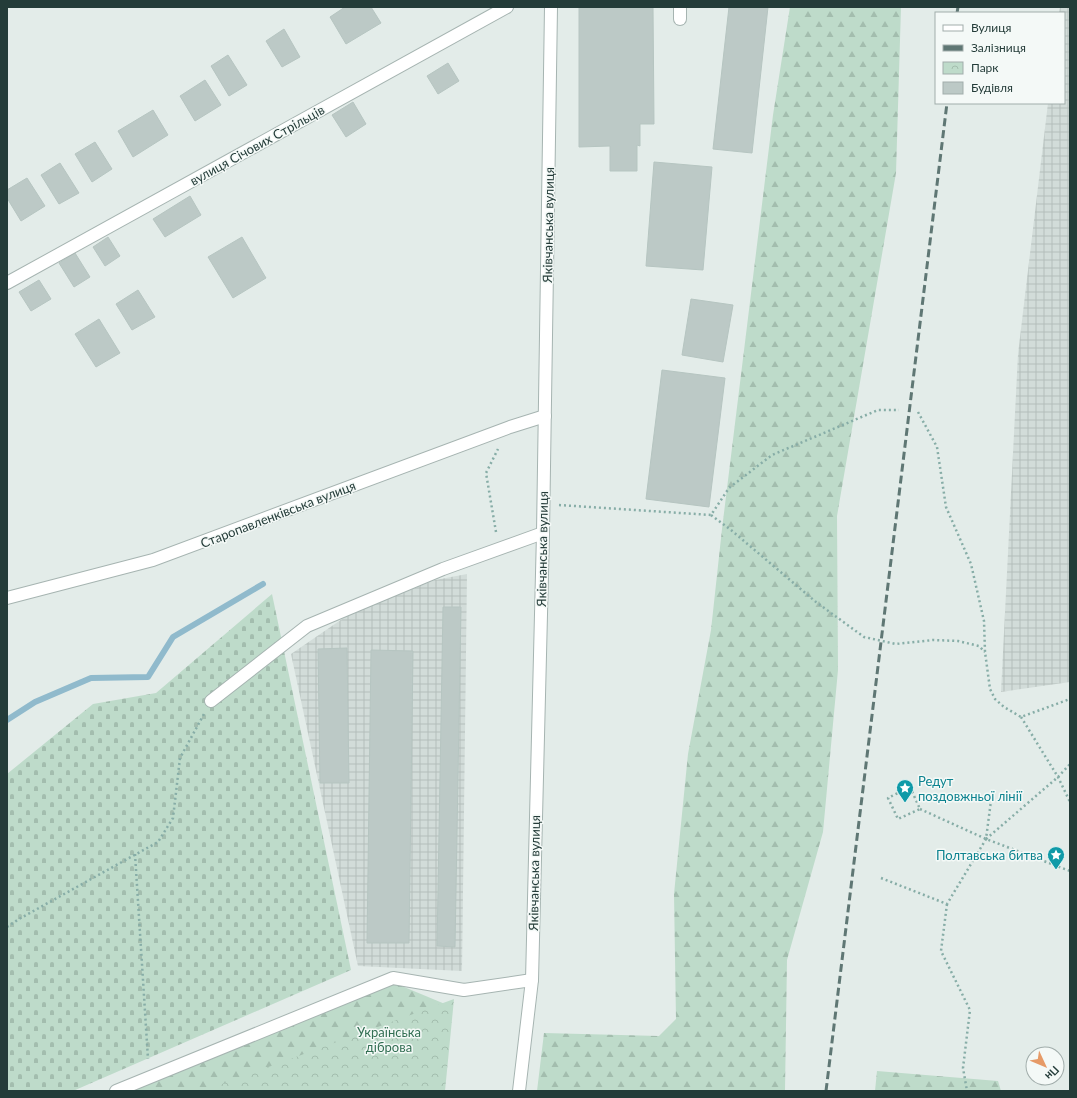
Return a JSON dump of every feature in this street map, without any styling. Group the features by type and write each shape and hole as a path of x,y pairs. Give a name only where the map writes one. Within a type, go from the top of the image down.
{"street":[{"name":"вулиця Січових Стрільців","path":"7,283 507,7"},
{"name":"Яківчанська вулиця","path":"519,1091 532,980 543,533 551,7"},
{"path":"680,7 680,19"},
{"name":"Старопавленківська вулиця","path":"7,598 153,560 510,427 545,416"},
{"path":"211,701 307,626 443,570 543,533"},
{"path":"116,1091 393,978 464,990 532,980"}],"path":[{"path":"711,515 729,488 772,455 878,410 898,410"},
{"path":"918,412 936,447 946,507 971,564 984,621 985,652 990,689 995,699 1004,707 1021,717 1058,777 1070,802"},
{"path":"499,550 486,473 510,427"},
{"path":"543,503 711,515 731,530 816,602 864,637 896,644 933,640 958,641 979,646 985,652"},
{"path":"1021,717 1070,699"},
{"path":"7,927 158,842 173,818 180,758 211,701"},
{"path":"967,1091 963,1068 970,1010 940,951 946,904 986,839 1058,777 1070,764"},
{"path":"920,808 898,819 888,798 910,787 920,808 986,839 1070,870"},
{"path":"986,839 992,793"},
{"path":"135,854 149,1077"},
{"path":"881,878 946,904"}],"shaded area":[{"path":"1060,7 1070,7 1070,682 1001,692 1018,354 1048,104 1065,104 1065,12 1059,12"},
{"path":"467,574 462,971 358,966 291,654 348,615 435,580"}],"green space":[{"path":"790,7 901,7 896,173 837,516 838,670 823,832 787,960 785,1091 537,1091 544,1033 659,1036 676,1019 674,894 688,754 711,630 773,115"},
{"path":"272,594 351,970 73,1091 7,1091 7,774 93,704 156,693"},
{"name":"Українська діброва","path":"392,982 445,1004 438,1091 131,1091"},
{"path":"454,999 445,1091 203,1091"},
{"path":"877,1071 998,1081 1001,1091 875,1091"}],"building":[{"path":"345,7 371,7 381,23 346,44 330,17"},
{"path":"579,7 653,7 654,124 640,124 640,146 637,145 637,171 610,171 610,146 579,147"},
{"path":"729,7 768,7 752,153 713,149"},
{"path":"284,29 300,57 282,67 266,41"},
{"path":"228,55 247,85 229,96 211,66"},
{"path":"448,63 459,81 438,94 427,76"},
{"path":"205,80 221,105 195,121 180,96"},
{"path":"353,102 366,124 346,137 332,115"},
{"path":"153,110 168,135 133,157 118,131"},
{"path":"95,142 112,169 92,182 75,154"},
{"path":"654,162 712,167 703,270 646,266"},
{"path":"60,163 79,193 59,204 41,175"},
{"path":"27,178 45,206 21,221 7,198 7,190"},
{"path":"190,196 201,215 165,237 153,219"},
{"path":"108,237 120,256 105,266 93,247"},
{"path":"242,237 266,278 233,298 208,257"},
{"path":"75,253 90,277 74,287 59,263"},
{"path":"39,280 51,299 31,311 19,292"},
{"path":"138,290 155,317 132,330 116,304"},
{"path":"691,299 733,305 723,362 682,355"},
{"path":"99,319 120,353 96,367 75,334"},
{"path":"662,370 725,378 709,507 646,499"},
{"path":"443,607 461,607 455,947 437,946"},
{"path":"347,648 349,783 320,783 318,649"},
{"path":"371,650 413,651 409,943 367,943"}],"waterway":[{"path":"7,720 35,702 91,678 148,677 173,637 263,584"}],"railway":[{"path":"957,12 958,7"},
{"path":"826,1091 947,104"}],"place":[{"name":"Редут поздовжньої лінії","path":"905,803"},
{"name":"Полтавська битва","path":"1056,870"}]}
